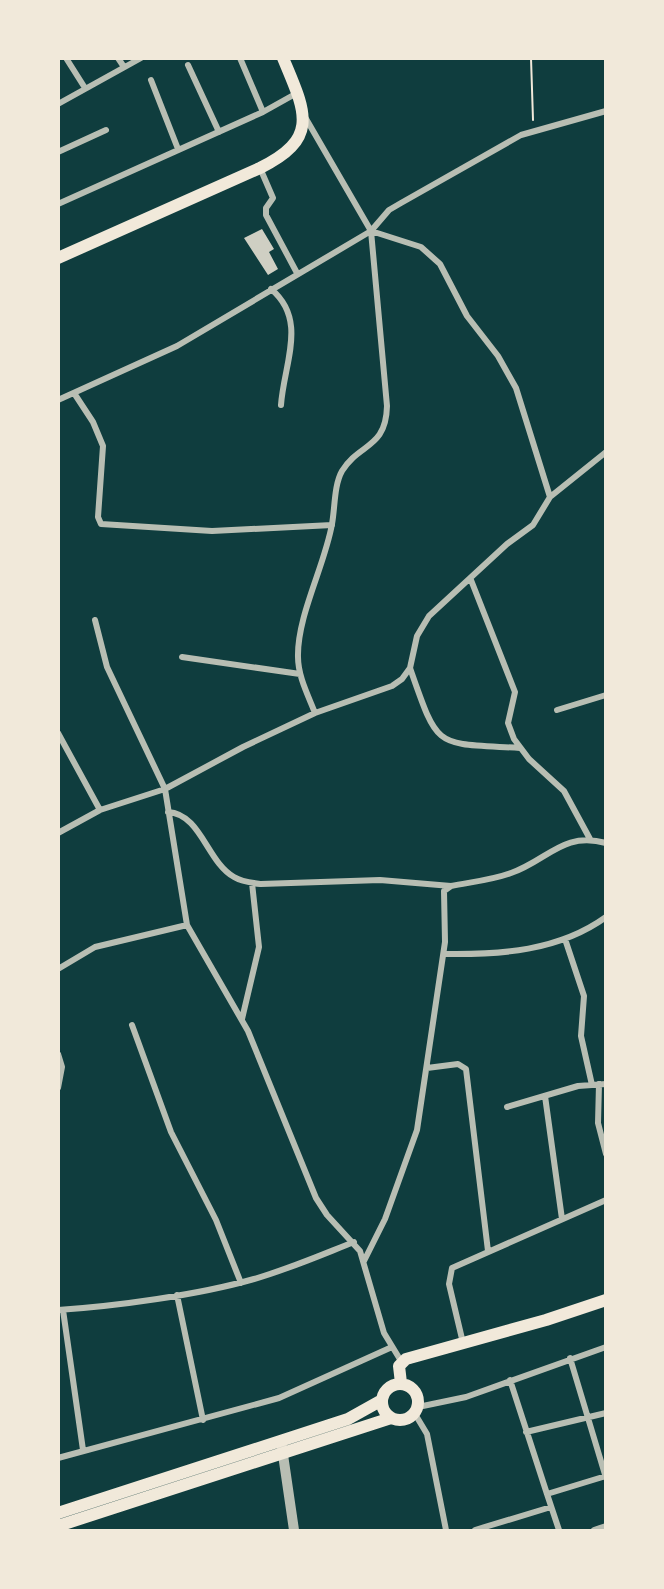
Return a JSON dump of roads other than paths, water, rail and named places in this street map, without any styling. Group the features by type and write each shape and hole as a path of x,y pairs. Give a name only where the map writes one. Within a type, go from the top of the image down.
{"main road":[{"path":"58,258 260,168 290,151 300,138 303,115 283,58"},
{"path":"401,1383 401,1361 546,1320 606,1300"},
{"path":"58,1526 391,1418 406,1420 416,1411 419,1398 414,1389 401,1383 386,1390 382,1400 383,1408 391,1418"},
{"path":"58,1513 348,1419 382,1400"}],"street":[{"path":"66,58 85,88"},
{"path":"118,58 124,68"},
{"path":"58,104 141,58"},
{"path":"240,58 263,112"},
{"path":"188,65 219,132"},
{"path":"151,80 177,149"},
{"path":"58,204 263,112 297,93"},
{"path":"58,400 177,346 371,231 395,206 534,129 606,111"},
{"path":"303,115 371,231 387,416 375,443 343,470 339,478 332,525 298,641 300,674 315,713"},
{"path":"58,152 106,130"},
{"path":"260,168 272,192 266,215 297,273"},
{"path":"371,231 421,247 440,264 467,316 498,356 516,388 550,497"},
{"path":"271,289 282,299 290,318 291,343 281,405"},
{"path":"74,393 96,428 103,446 98,517 101,524 212,531 332,525"},
{"path":"58,833 100,810 165,789 243,747 315,713 392,686 402,679 410,668 422,625 507,544 533,525 550,497 606,452"},
{"path":"471,580 515,692 508,723 520,748 564,791 590,839"},
{"path":"94,620 107,667 165,789 187,925 242,1020 316,1198 333,1222 354,1242 364,1261 377,1315 401,1361"},
{"path":"182,657 300,674"},
{"path":"410,668 429,722 437,735 446,741 459,744 520,748"},
{"path":"557,710 606,695"},
{"path":"58,733 100,810"},
{"path":"168,812 184,816 214,857 232,876 252,883 380,880 451,886 510,874 564,844 590,839 606,843"},
{"path":"242,1020 259,947 252,883"},
{"path":"364,1261 379,1233 414,1143 444,954 444,891 451,886"},
{"path":"444,954 497,954 565,939 590,928 606,917"},
{"path":"58,969 95,947 187,925"},
{"path":"565,939 584,996 581,1036 599,1084 598,1123 606,1154"},
{"path":"132,1025 171,1132 216,1220 241,1282"},
{"path":"58,1054 62,1067 58,1088"},
{"path":"427,1068 458,1064 466,1069 488,1251"},
{"path":"507,1107 599,1084"},
{"path":"545,1096 562,1219"},
{"path":"463,1343 449,1284 452,1268 606,1200"},
{"path":"83,1450 61,1310 177,1295 241,1282 290,1267 354,1242"},
{"path":"177,1295 203,1420"},
{"path":"58,1458 279,1398 392,1347"},
{"path":"446,1530 427,1434 416,1411 466,1397 606,1347"},
{"path":"548,1494 605,1477 570,1358"},
{"path":"510,1380 559,1530"},
{"path":"526,1432 606,1413"},
{"path":"281,1441 294,1530"},
{"path":"475,1530 551,1507"},
{"path":"594,1530 606,1526"}]}
